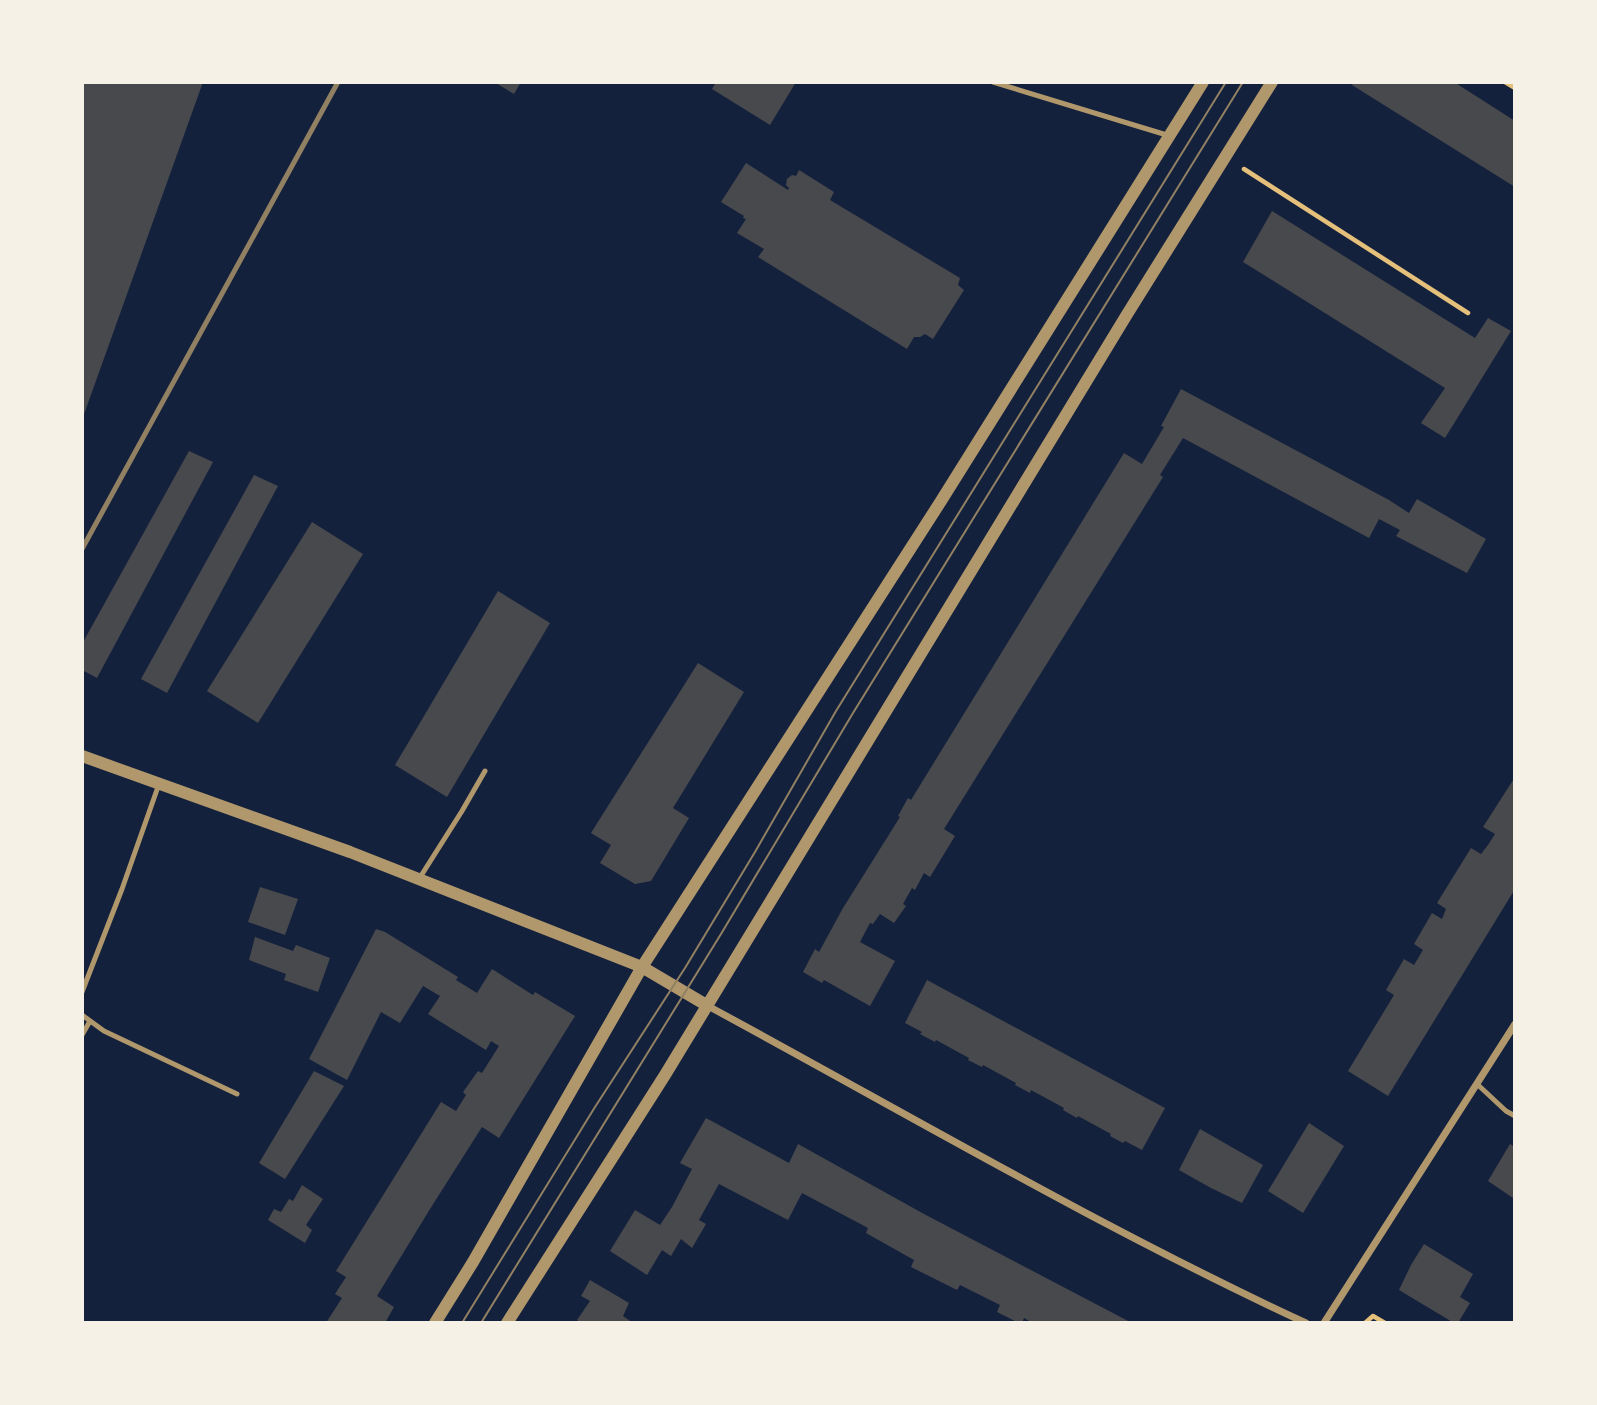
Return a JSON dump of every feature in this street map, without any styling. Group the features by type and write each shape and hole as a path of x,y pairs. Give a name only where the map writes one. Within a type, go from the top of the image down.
{"street":[{"path":"435,1323 473,1262 642,967 941,501 1203,82"},
{"path":"507,1323 708,1006 1118,328 1272,82"},
{"path":"82,756 350,852 642,967 987,1161 1243,1294 1306,1323"},
{"path":"1324,1323 1515,1024"}],"lane":[{"path":"993,82 1170,136"},
{"path":"419,879 485,771"},
{"path":"82,992 159,784"},
{"path":"82,1015 104,1031 237,1094"},
{"path":"82,1035 90,1021"},
{"path":"1476,1084 1515,1116"}],"path":[{"path":"1505,82 1515,88"},
{"path":"1226,157 1468,313"},
{"path":"1365,1323 1373,1316 1385,1323"}],"building":[{"path":"82,82 203,82 83,417 82,417"},
{"path":"494,82 521,82 514,94"},
{"path":"716,82 796,82 770,125 712,89"},
{"path":"1353,82 1454,82 1515,121 1515,187 1352,85"},
{"path":"746,163 788,190 787,179 792,175 796,176 799,170 834,192 830,200 960,278 958,285 964,290 933,339 925,334 914,337 907,349 758,257 764,249 737,233 746,219 744,216 721,202"},
{"path":"1272,211 1475,338 1488,318 1511,331 1445,438 1421,423 1445,388 1243,262"},
{"path":"1181,389 1409,513 1417,499 1486,539 1467,573 1396,536 1400,530 1379,519 1369,538 1183,438 1160,475 1163,477 944,829 955,836 930,877 924,873 915,890 912,888 903,904 906,906 894,923 880,914 873,924 870,923 860,942 895,961 870,1006 824,980 822,983 803,972 815,949 819,952 900,817 898,816 908,798 911,800 1124,453 1142,464 1164,427 1161,426"},
{"path":"189,451 213,462 97,678 82,670 82,644"},
{"path":"254,475 278,486 167,693 141,679"},
{"path":"312,522 363,554 258,723 207,691"},
{"path":"498,591 550,623 447,797 395,765"},
{"path":"698,663 744,692 673,808 689,818 651,881 635,884 600,863 611,845 591,833"},
{"path":"1515,777 1515,889 1388,1096 1348,1071 1394,995 1386,990 1404,959 1414,965 1423,950 1414,944 1432,913 1442,919 1446,909 1437,903 1471,848 1481,854 1495,834 1483,827"},
{"path":"260,887 298,899 285,935 248,922"},
{"path":"376,929 458,977 456,980 477,993 492,969 533,995 535,992 575,1016 499,1138 482,1127 430,1209 377,1296 394,1307 385,1323 326,1323 342,1298 335,1294 346,1277 336,1271 441,1102 456,1111 466,1095 463,1092 478,1071 482,1073 499,1046 491,1041 486,1050 428,1014 440,996 423,986 400,1023 381,1012 347,1080 309,1059"},
{"path":"255,937 293,951 296,945 330,958 318,992 284,980 286,974 249,960"},
{"path":"927,980 1165,1108 1142,1150 1125,1141 1123,1143 1031,1090 1030,1093 983,1065 982,1067 968,1060 969,1058 920,1034 922,1032 905,1023"},
{"path":"314,1071 344,1086 285,1179 259,1163"},
{"path":"706,1118 789,1163 798,1144 924,1214 1132,1323 1033,1323 1024,1318 1022,1323 1019,1323 997,1312 1000,1305 960,1285 957,1290 911,1267 914,1260 866,1233 868,1228 802,1193 788,1220 719,1184 699,1220 706,1224 692,1248 681,1239 671,1256 662,1250 647,1275 610,1251 635,1210 660,1225 692,1169 680,1163"},
{"path":"1309,1123 1344,1146 1303,1213 1268,1191"},
{"path":"1200,1129 1263,1165 1242,1203 1179,1170"},
{"path":"1510,1144 1515,1147 1513,1198 1488,1181"},
{"path":"302,1185 323,1199 306,1225 312,1230 305,1243 268,1220 274,1209 281,1212 289,1199 293,1201"},
{"path":"1424,1244 1473,1274 1460,1297 1470,1303 1458,1323 1399,1290"},
{"path":"590,1280 629,1303 623,1316 633,1323 581,1323 577,1320 590,1301 581,1296"}],"tram line":[{"path":"462,1323 595,1107 685,968 836,711 1226,82"},
{"path":"481,1323 721,934 853,713 1243,82"}],"railway":[{"path":"82,549 338,82"}]}
